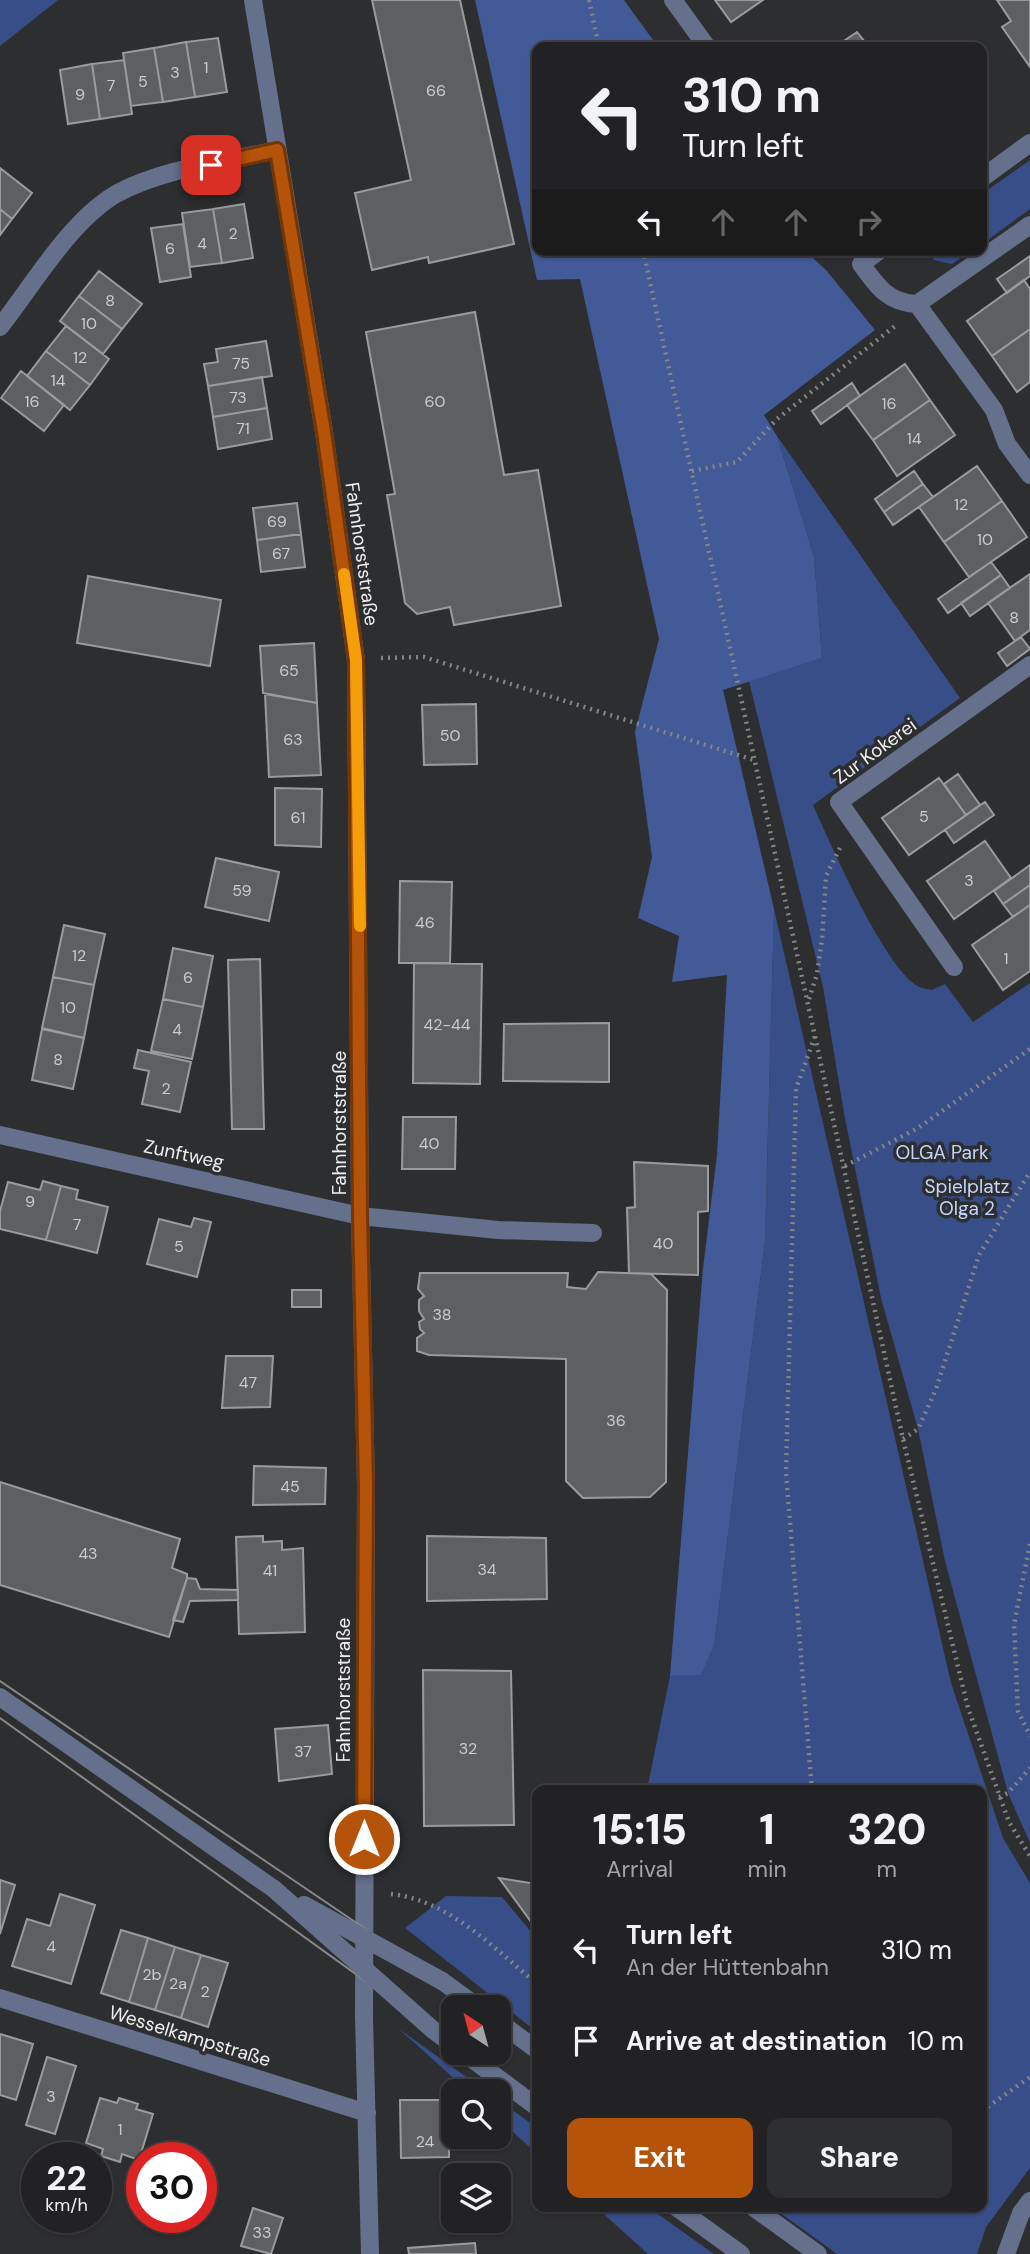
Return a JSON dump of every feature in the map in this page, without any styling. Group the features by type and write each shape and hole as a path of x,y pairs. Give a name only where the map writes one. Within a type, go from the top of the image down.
{"street":[{"name":"Fahnhorststraße","path":"253,0 324,432 356,660 360,1216 366,1485 364,1892 370,2254"},
{"path":"673,0 703,42"},
{"path":"987,174 1030,143"},
{"path":"0,327 79,225 116,195 166,175 277,150"},
{"path":"987,255 1030,225"},
{"path":"856,257 889,298 902,304 917,304 986,256"},
{"path":"917,304 994,410 1007,444 1030,475"},
{"name":"Zur Kokerei","path":"954,967 839,802 1030,665"},
{"name":"Zunftweg","path":"0,1135 360,1216 498,1230 593,1233"},
{"path":"0,1697 274,1889 442,1981 461,1995"},
{"path":"274,1889 441,2036"},
{"name":"Wesselkampstraße","path":"0,1998 367,2113"},
{"path":"511,2031 532,2046"},
{"path":"480,2065 532,2103"},
{"path":"1006,2254 1020,2213 1030,2201"},
{"path":"683,2212 741,2254"},
{"path":"760,2212 818,2254"}],"path":[{"path":"589,0 598,42"},
{"path":"644,256 903,1439 968,1708 1009,1822 1030,1856"},
{"path":"692,471 737,462 777,419 880,340 917,304"},
{"path":"356,660 424,657 754,760"},
{"path":"809,1000 822,940 826,876 853,823"},
{"path":"812,1785 786,1473 796,1089 816,1035"},
{"path":"845,1166 907,1135 1030,1049"},
{"path":"903,1439 918,1429 936,1389 979,1255 1030,1172"},
{"path":"1030,1544 1014,1624 1018,1711 1030,1736"},
{"path":"999,1797 1008,1793 1030,1768"},
{"path":"364,1892 398,1895 454,1917 532,1980"},
{"path":"987,2107 1030,2077"}],"green space":[{"path":"0,0 58,0 0,46"},
{"path":"1030,160 1030,209 987,240 987,190"},
{"path":"931,256 963,256 952,264 934,260"},
{"name":"OLGA Park","path":"777,436 960,698 813,805 873,929 903,973 916,985 932,990 945,984 973,1022 1030,983 1030,1843 1008,1793 945,1561 918,1429 881,1298 844,1113 823,987 749,681 822,658 814,557"},
{"path":"774,909 951,1683 985,1785 648,1785 670,1676 701,1674 714,1646 765,1241"},
{"path":"987,1790 1003,1838 1030,1883 1030,2168 986,2227 977,2254 837,2254 779,2212 987,2212"},
{"path":"446,1896 502,1897 532,1933 532,2028 511,2012 511,1995 490,1995 405,1928"},
{"path":"399,2029 441,2059 441,2065 450,2065 469,2079 455,2079"},
{"path":"511,2109 532,2124 532,2149 511,2130"},
{"path":"602,2212 655,2212 714,2254 648,2254"}],"shaded area":[{"path":"475,0 624,0 654,42 532,42 532,256 811,256 826,270 875,330 764,415 777,436 814,557 822,658 723,690 774,909 765,1241 714,1646 701,1675 670,1676 703,1268 717,1155 727,975 672,982 679,936 638,918 652,857 635,732 659,639 580,279 537,280"}],"building":[{"path":"372,0 460,0 514,244 429,263 428,257 372,270 355,193 411,180"},
{"path":"715,0 763,0 731,22"},
{"path":"997,0 1030,0 1030,67 1002,27 1011,21"},
{"path":"857,32 865,42 842,42"},
{"path":"218,38 227,92 195,97 186,42"},
{"path":"186,42 195,97 163,102 154,48"},
{"path":"154,48 163,102 131,106 123,53"},
{"path":"124,60 132,114 100,119 92,64"},
{"path":"92,64 100,119 68,124 60,70"},
{"path":"0,168 32,193 12,219 0,209"},
{"path":"244,204 253,258 222,263 213,209"},
{"path":"0,209 12,219 0,235"},
{"path":"213,209 222,263 190,267 182,213"},
{"path":"183,224 191,277 160,282 151,228"},
{"path":"1030,256 1030,276 1007,293 997,279"},
{"path":"99,271 142,304 122,329 79,296"},
{"path":"1024,280 1030,289 1030,329 992,356 967,321"},
{"path":"79,296 122,329 103,354 60,321"},
{"path":"475,312 504,475 538,470 561,606 454,625 450,607 417,614 405,603 387,495 395,494 366,332"},
{"path":"66,326 109,359 90,385 46,351"},
{"path":"1030,329 1030,382 1017,392 992,356"},
{"path":"266,341 272,376 208,386 204,364 218,362 216,349"},
{"path":"46,351 90,385 70,410 27,376"},
{"path":"905,364 930,400 873,440 847,405"},
{"path":"21,371 64,405 44,431 1,398"},
{"path":"262,377 267,408 213,417 208,386"},
{"path":"852,383 860,396 821,424 812,411"},
{"path":"930,400 955,435 897,476 873,440"},
{"path":"267,408 272,439 218,449 213,417"},
{"path":"977,466 1002,501 944,542 919,507"},
{"path":"914,471 923,484 884,512 875,499"},
{"path":"923,484 933,497 893,525 884,512"},
{"path":"1002,501 1027,537 969,577 944,542"},
{"path":"297,503 301,534 257,540 253,508"},
{"path":"301,534 305,567 261,572 257,540"},
{"path":"991,562 1001,575 948,613 938,599"},
{"path":"1030,574 1030,630 1015,641 988,603"},
{"path":"1001,575 1010,588 970,616 961,603"},
{"path":"88,576 221,600 210,666 77,643"},
{"path":"1021,637 1030,649 1007,666 998,653"},
{"path":"314,643 317,703 263,693 260,646"},
{"path":"265,694 317,703 321,775 269,777"},
{"path":"476,704 477,764 424,765 422,705"},
{"path":"958,774 980,805 966,815 944,784"},
{"path":"939,778 966,815 909,855 882,818"},
{"path":"275,788 322,789 321,847 275,845"},
{"path":"985,802 994,815 954,843 945,830"},
{"path":"985,841 1011,878 954,919 927,881"},
{"path":"216,858 279,872 269,921 205,907"},
{"path":"1030,865 1030,885 1003,904 994,891"},
{"path":"400,881 452,882 450,963 399,963"},
{"path":"1030,885 1030,905 1013,917 1003,904"},
{"path":"1030,905 1030,971 1003,990 972,945"},
{"path":"64,925 105,934 94,985 53,977"},
{"path":"173,948 213,956 203,1007 163,999"},
{"path":"260,959 264,1129 232,1129 228,960"},
{"path":"414,963 482,964 480,1084 413,1083"},
{"path":"53,977 94,985 84,1038 42,1028"},
{"path":"163,999 203,1007 192,1059 151,1051"},
{"path":"609,1023 609,1082 503,1081 504,1024"},
{"path":"42,1029 84,1038 73,1089 32,1080"},
{"path":"138,1050 191,1062 180,1112 142,1104 149,1071 134,1068"},
{"path":"403,1117 456,1117 455,1169 402,1169"},
{"path":"634,1162 708,1166 708,1211 698,1212 698,1275 629,1273 627,1208 635,1207"},
{"path":"43,1181 61,1186 46,1240 0,1229 0,1211 8,1182 40,1190"},
{"path":"61,1186 78,1190 76,1199 108,1207 97,1253 46,1240"},
{"path":"194,1218 211,1222 197,1277 147,1264 159,1219 191,1227"},
{"path":"598,1272 651,1274 667,1290 666,1482 650,1497 583,1498 566,1481 566,1359 429,1355 417,1351 417,1338 424,1333 419,1322 424,1319 419,1311 419,1300 424,1296 418,1289 420,1273 568,1273 567,1287 586,1289"},
{"path":"292,1290 321,1290 321,1307 292,1307"},
{"path":"226,1356 273,1356 270,1407 222,1408"},
{"path":"254,1466 326,1468 325,1504 253,1505"},
{"path":"0,1482 180,1539 172,1568 187,1574 187,1578 169,1637 0,1585"},
{"path":"263,1536 263,1542 282,1541 282,1550 303,1548 305,1632 239,1634 236,1537"},
{"path":"427,1536 546,1538 547,1599 427,1601"},
{"path":"187,1578 196,1579 200,1589 238,1590 238,1600 190,1601 183,1622 173,1620"},
{"path":"423,1670 511,1671 514,1825 424,1826"},
{"path":"328,1725 332,1774 279,1781 275,1729"},
{"path":"499,1878 532,1883 532,1923"},
{"path":"0,1880 15,1885 0,1934"},
{"path":"60,1894 95,1905 71,1984 12,1966 27,1919 50,1926"},
{"path":"121,1930 148,1938 129,2002 101,1993"},
{"path":"148,1938 175,1947 155,2010 129,2002"},
{"path":"175,1947 201,1955 181,2018 155,2010"},
{"path":"201,1955 228,1963 208,2027 181,2018"},
{"path":"0,2034 33,2044 16,2100 0,2095"},
{"path":"47,2057 76,2066 55,2134 26,2125"},
{"path":"100,2098 117,2103 119,2098 138,2104 136,2109 153,2114 144,2142 126,2142 126,2155 122,2154 120,2162 112,2159 112,2142 86,2142"},
{"path":"400,2100 441,2100 441,2149 449,2149 449,2157 401,2158"},
{"path":"253,2208 283,2218 271,2254 241,2246"},
{"path":"475,2243 476,2254 409,2254 408,2248"}],"tram line":[{"path":"0,1681 442,1981"},
{"path":"0,1718 432,2029"}],"slow traffic":[{"path":"344,574 356,660 360,926"}],"route":[{"path":"211,165 277,150 324,432 356,660 360,1216 366,1485 364,1839"}],"park label":[{"name":"Spielplatz Olga 2","path":"967,1197"}]}
